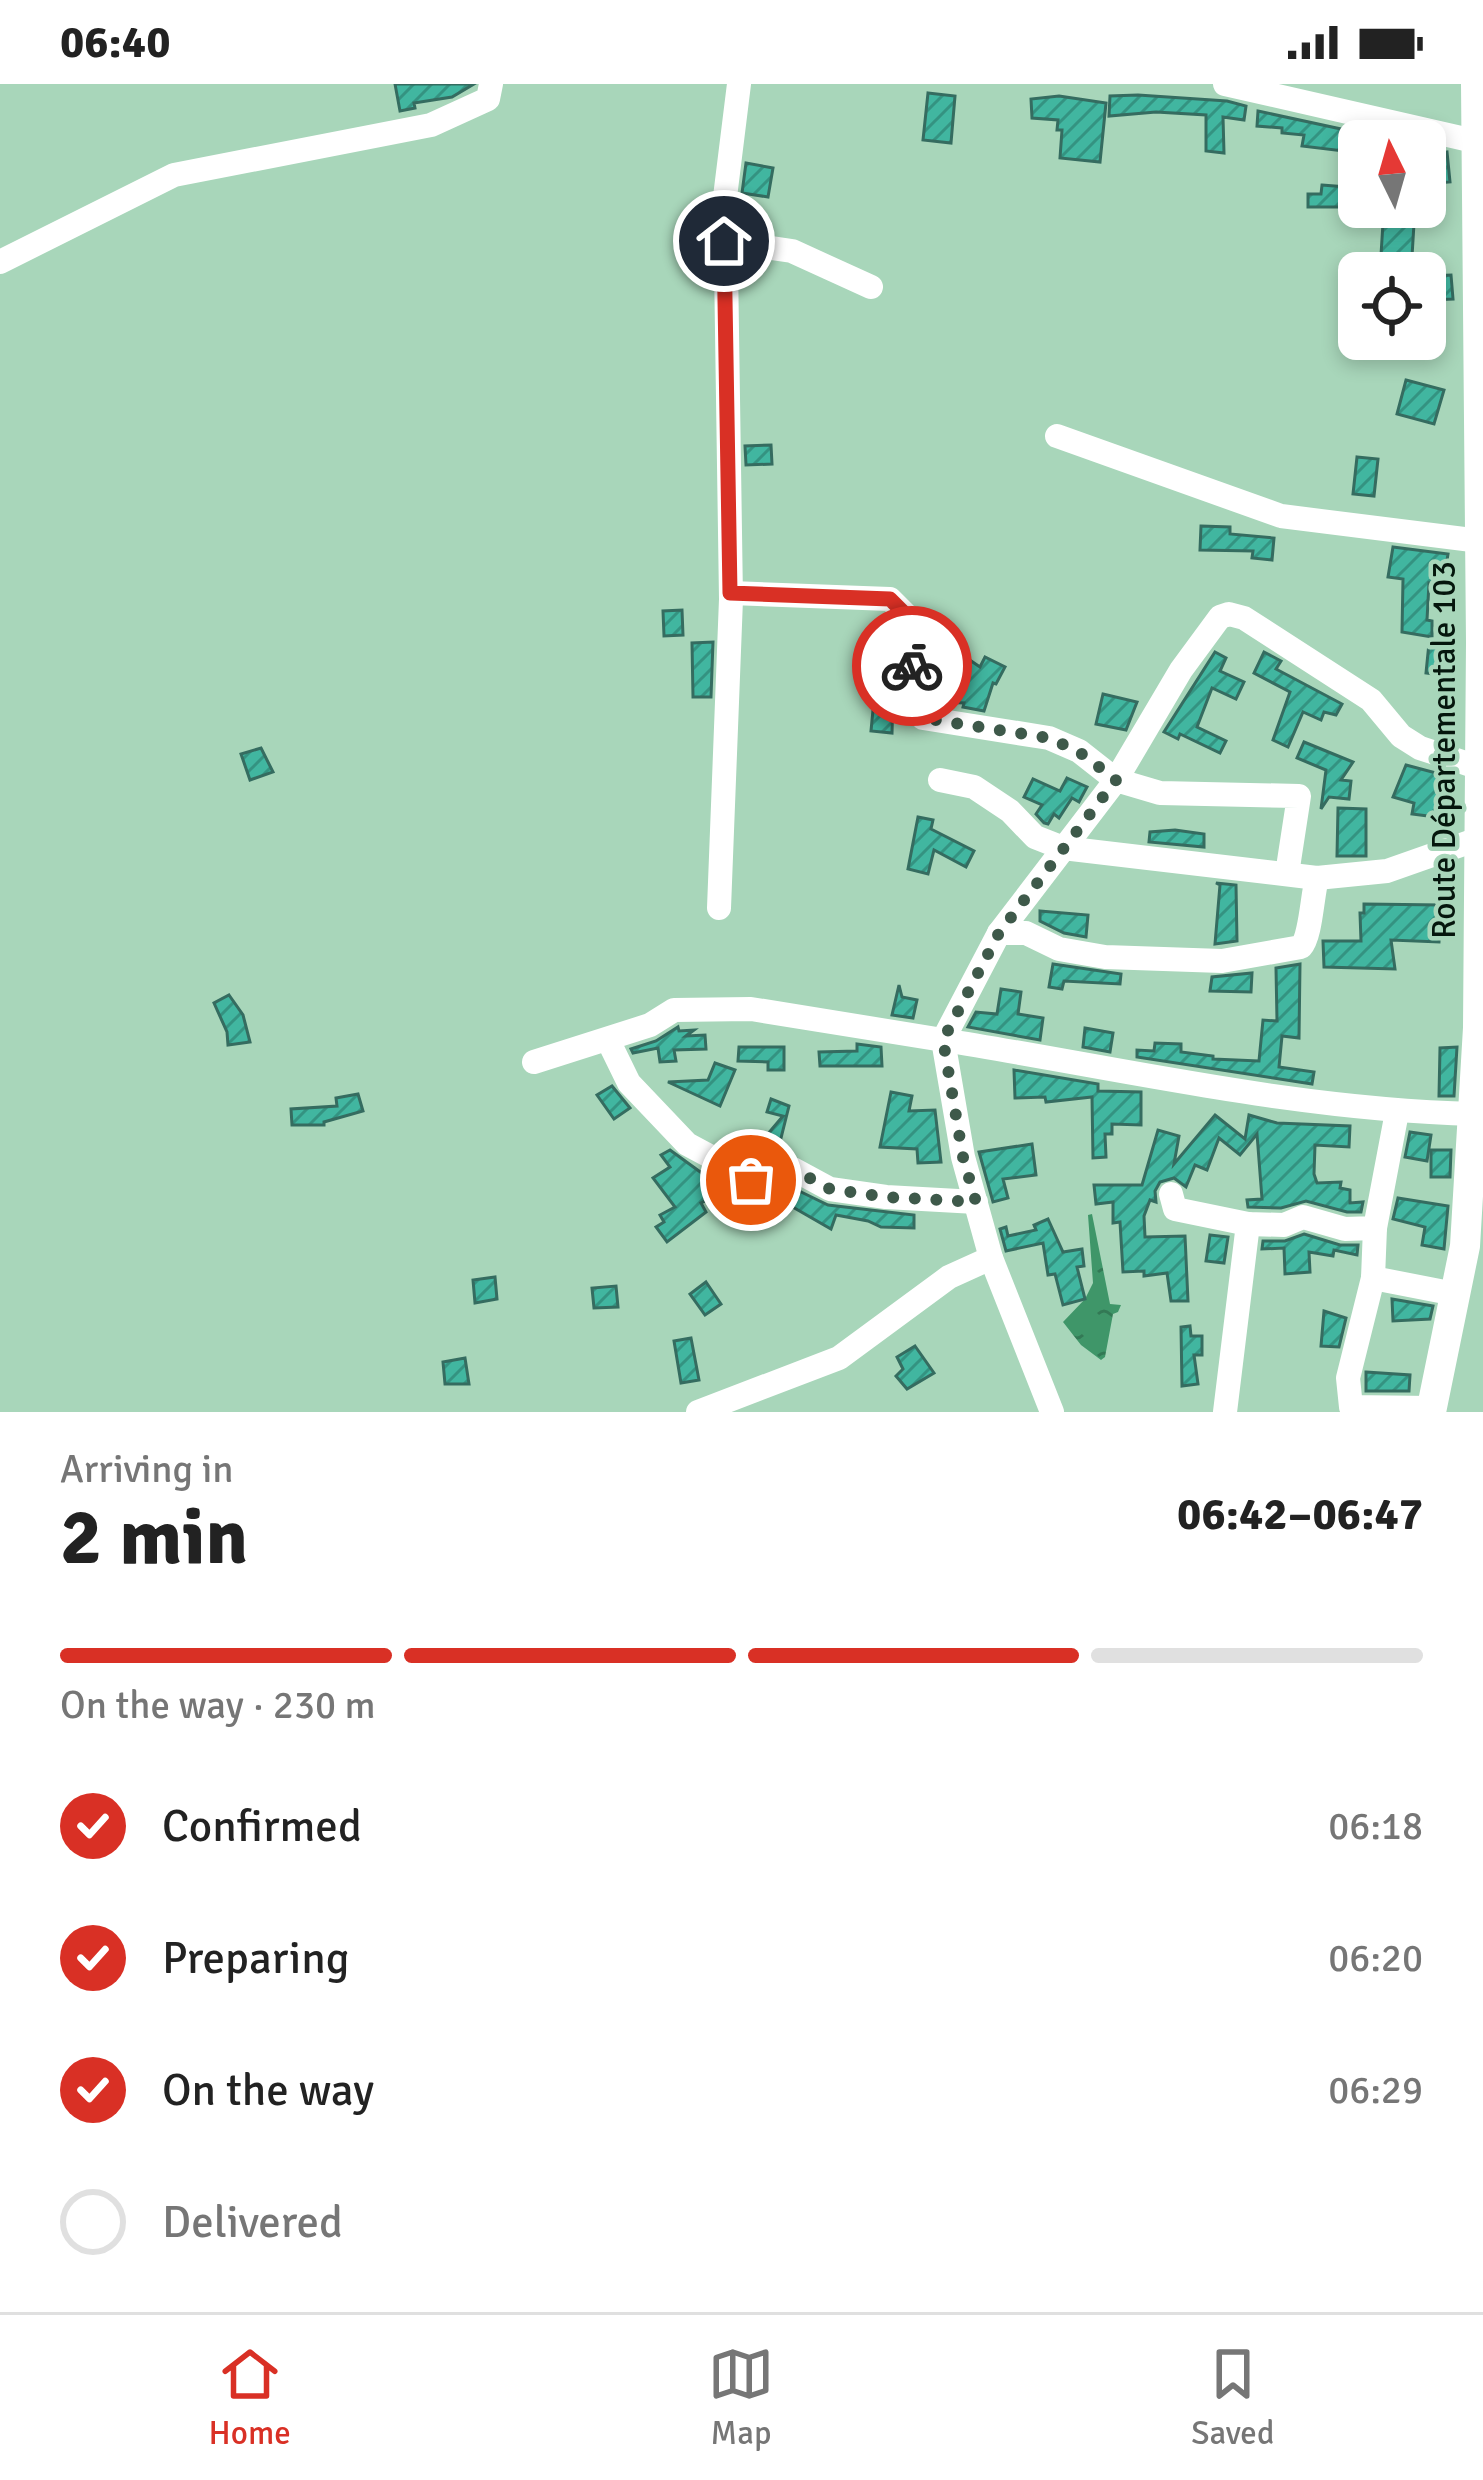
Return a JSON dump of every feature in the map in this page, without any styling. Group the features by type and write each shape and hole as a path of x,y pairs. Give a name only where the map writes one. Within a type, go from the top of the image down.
{"main road":[{"name":"Route Départementale 103","path":"1431,1410 1465,1246 1475,1114 1480,768 1476,84"}],"street":[{"path":"0,262 174,175 431,125 488,99 491,84"},
{"path":"719,908 730,593 724,241 739,84"},
{"path":"1225,84 1474,141"},
{"path":"724,241 791,251 871,287"},
{"path":"1057,436 1281,516 1480,541"},
{"path":"730,593 890,599 906,615 914,704 923,718 1049,738 1078,751 1116,780 1160,793 1299,796 1287,874"},
{"path":"1052,1412 991,1258 963,1157 943,1040 999,933 1116,780 1181,670 1220,617 1244,618 1371,700 1401,736 1420,748 1480,768"},
{"path":"940,780 974,787 1010,811 1035,837 1064,848 1317,878 1387,871 1478,839"},
{"path":"999,933 1026,934 1059,949 1105,957 1222,961 1301,947 1308,940 1317,878"},
{"path":"534,1062 650,1025 674,1010 732,1009 1085,1063 1214,1089 1397,1112 1475,1114"},
{"path":"608,1040 629,1083 687,1144 751,1180 773,1181 793,1169 830,1189 976,1202"},
{"path":"1397,1112 1375,1228 1373,1278 1348,1378 1351,1407 1431,1410"},
{"path":"1171,1194 1179,1211 1248,1224 1284,1226 1303,1217 1345,1228 1375,1228"},
{"path":"1226,1412 1248,1224"},
{"path":"698,1412 839,1358 949,1277 991,1258"},
{"path":"1373,1278 1455,1294"}],"water":[{"path":"1092,1214 1110,1304 1121,1305 1113,1314 1101,1360 1063,1322 1093,1283 1088,1215"}],"building":[{"path":"395,84 474,84 452,97 414,103 415,108 400,111"},
{"path":"928,93 955,96 951,143 923,140"},
{"path":"1059,96 1106,103 1100,162 1060,158 1058,120 1032,118 1031,99"},
{"path":"1110,96 1227,101 1246,106 1244,120 1223,117 1224,153 1206,151 1206,115 1109,116"},
{"path":"1258,111 1338,128 1338,150 1302,146 1304,135 1257,126"},
{"path":"746,163 773,168 768,197 742,193"},
{"path":"1322,185 1338,186 1338,207 1308,207 1308,194 1321,194"},
{"path":"1383,228 1414,228 1412,252 1381,252"},
{"path":"1446,275 1451,275 1453,299 1446,299"},
{"path":"1406,380 1444,390 1434,424 1397,414"},
{"path":"771,445 772,464 746,465 745,446"},
{"path":"1357,457 1378,459 1374,496 1353,494"},
{"path":"1201,526 1230,527 1230,534 1274,538 1272,560 1252,558 1253,551 1200,550"},
{"path":"1393,547 1448,554 1443,585 1429,583 1427,620 1432,621 1432,637 1402,632 1403,579 1388,577"},
{"path":"682,610 683,635 664,636 663,611"},
{"path":"713,642 711,697 693,697 692,643"},
{"path":"1429,643 1453,645 1449,676 1426,673"},
{"path":"1215,652 1226,658 1220,671 1244,682 1236,699 1212,688 1197,727 1226,741 1220,753 1180,734 1178,739 1164,732"},
{"path":"1264,652 1281,661 1276,669 1342,704 1336,715 1324,712 1321,720 1303,712 1288,747 1273,740 1290,692 1254,673"},
{"path":"961,654 980,667 985,657 1005,667 993,683 984,711 963,707 964,703 941,702 941,685"},
{"path":"886,659 894,661 892,733 871,731 873,710 883,711"},
{"path":"1103,694 1137,702 1126,730 1096,724"},
{"path":"1304,742 1353,762 1341,780 1351,781 1349,799 1329,797 1321,809 1326,770 1297,758"},
{"path":"261,748 273,772 250,780 241,754"},
{"path":"1406,765 1455,778 1444,818 1412,814 1414,803 1393,797"},
{"path":"1067,778 1087,787 1079,802 1072,798 1059,818 1054,814 1044,823 1036,814 1042,805 1024,797 1033,779 1060,791"},
{"path":"1338,808 1366,809 1366,856 1337,856"},
{"path":"918,817 933,820 931,829 974,851 966,867 934,850 928,874 908,869"},
{"path":"1150,832 1204,834 1204,847 1149,842"},
{"path":"1216,883 1236,885 1237,941 1215,944 1220,885"},
{"path":"1364,904 1441,905 1439,942 1391,940 1395,969 1324,967 1323,941 1361,941"},
{"path":"1040,911 1088,915 1086,937 1040,921"},
{"path":"1053,964 1121,974 1120,984 1064,981 1062,989 1049,987"},
{"path":"1300,964 1299,1038 1282,1036 1279,1067 1314,1072 1312,1084 1137,1057 1137,1050 1154,1051 1155,1043 1181,1044 1181,1052 1213,1059 1259,1061 1263,1020 1277,1021 1276,968"},
{"path":"1252,973 1251,992 1210,991 1212,977"},
{"path":"899,985 902,997 917,1000 913,1018 892,1015"},
{"path":"1001,989 1021,992 1018,1014 1043,1018 1040,1040 968,1027 976,1012 997,1014"},
{"path":"229,995 243,1015 250,1042 228,1045 214,1003"},
{"path":"678,1027 679,1031 694,1030 686,1036 705,1035 706,1049 674,1050 676,1061 660,1062 658,1048 633,1053 631,1049"},
{"path":"1085,1028 1113,1033 1110,1052 1083,1047"},
{"path":"857,1044 881,1047 882,1066 820,1066 819,1052 857,1051"},
{"path":"739,1047 784,1047 784,1070 768,1070 768,1062 738,1061"},
{"path":"1457,1047 1454,1096 1439,1096 1440,1048"},
{"path":"715,1063 735,1070 720,1106 668,1082 708,1080"},
{"path":"1014,1070 1098,1084 1098,1091 1141,1092 1141,1125 1112,1124 1112,1134 1105,1134 1106,1157 1093,1158 1092,1097 1046,1102 1045,1097 1015,1098"},
{"path":"612,1086 630,1108 614,1119 597,1095"},
{"path":"891,1092 912,1096 909,1111 935,1110 941,1162 918,1163 917,1149 880,1147"},
{"path":"358,1094 363,1111 324,1125 292,1125 291,1109 337,1106 336,1098"},
{"path":"771,1099 789,1106 780,1142 760,1164 729,1148 738,1136 755,1149 783,1116 767,1112"},
{"path":"1215,1115 1245,1139 1249,1115 1277,1123 1350,1126 1349,1147 1315,1145 1314,1174 1317,1183 1341,1182 1340,1188 1350,1190 1350,1203 1363,1202 1361,1212 1306,1201 1281,1208 1248,1207 1247,1200 1262,1199 1257,1134 1240,1155 1219,1138 1207,1170 1195,1165 1186,1187 1174,1178 1160,1182 1156,1202 1150,1200 1144,1216 1145,1237 1185,1236 1188,1301 1171,1301 1167,1273 1123,1272 1120,1222 1113,1223 1113,1202 1096,1204 1094,1185 1142,1185 1158,1130 1179,1136 1174,1164"},
{"path":"1410,1132 1431,1135 1427,1161 1405,1157"},
{"path":"1032,1144 1036,1175 1003,1179 1008,1198 993,1202 979,1152"},
{"path":"670,1150 710,1179 721,1181 727,1191 701,1203 706,1212 667,1242 656,1227 664,1222 660,1215 675,1207 653,1178 670,1167 661,1155"},
{"path":"1431,1150 1451,1150 1450,1177 1431,1177"},
{"path":"793,1188 828,1205 914,1215 914,1228 881,1227 836,1215 831,1229 784,1202"},
{"path":"1398,1198 1448,1206 1444,1249 1422,1245 1425,1227 1393,1219"},
{"path":"1048,1219 1063,1252 1082,1249 1084,1266 1077,1267 1085,1299 1063,1305 1055,1274 1048,1275 1043,1243 1006,1251 1000,1229 1006,1227 1008,1236 1036,1230 1034,1225"},
{"path":"1304,1234 1358,1245 1357,1255 1309,1252 1310,1272 1285,1274 1284,1248 1262,1249 1263,1241 1285,1241"},
{"path":"1210,1235 1228,1237 1224,1263 1206,1261"},
{"path":"495,1277 497,1299 475,1303 473,1280"},
{"path":"706,1282 721,1304 705,1315 690,1294"},
{"path":"616,1286 618,1307 594,1308 592,1288"},
{"path":"1392,1299 1433,1306 1430,1319 1393,1321"},
{"path":"1324,1311 1346,1318 1339,1347 1321,1346"},
{"path":"1190,1326 1191,1336 1202,1336 1202,1355 1194,1355 1198,1384 1182,1386 1181,1327"},
{"path":"691,1338 699,1380 681,1383 674,1341"},
{"path":"915,1346 934,1373 907,1389 896,1376 903,1369 897,1357"},
{"path":"465,1358 469,1384 445,1384 443,1362"},
{"path":"1366,1372 1410,1375 1409,1391 1366,1391"}],"way so far":[{"path":"751,1180 773,1181 793,1169 830,1189 976,1202 963,1157 943,1040 999,933 1116,780 1078,751 1049,738 923,718 916,711 912,666"}],"route":[{"path":"724,241 730,593 890,599 906,615 912,666"}]}
